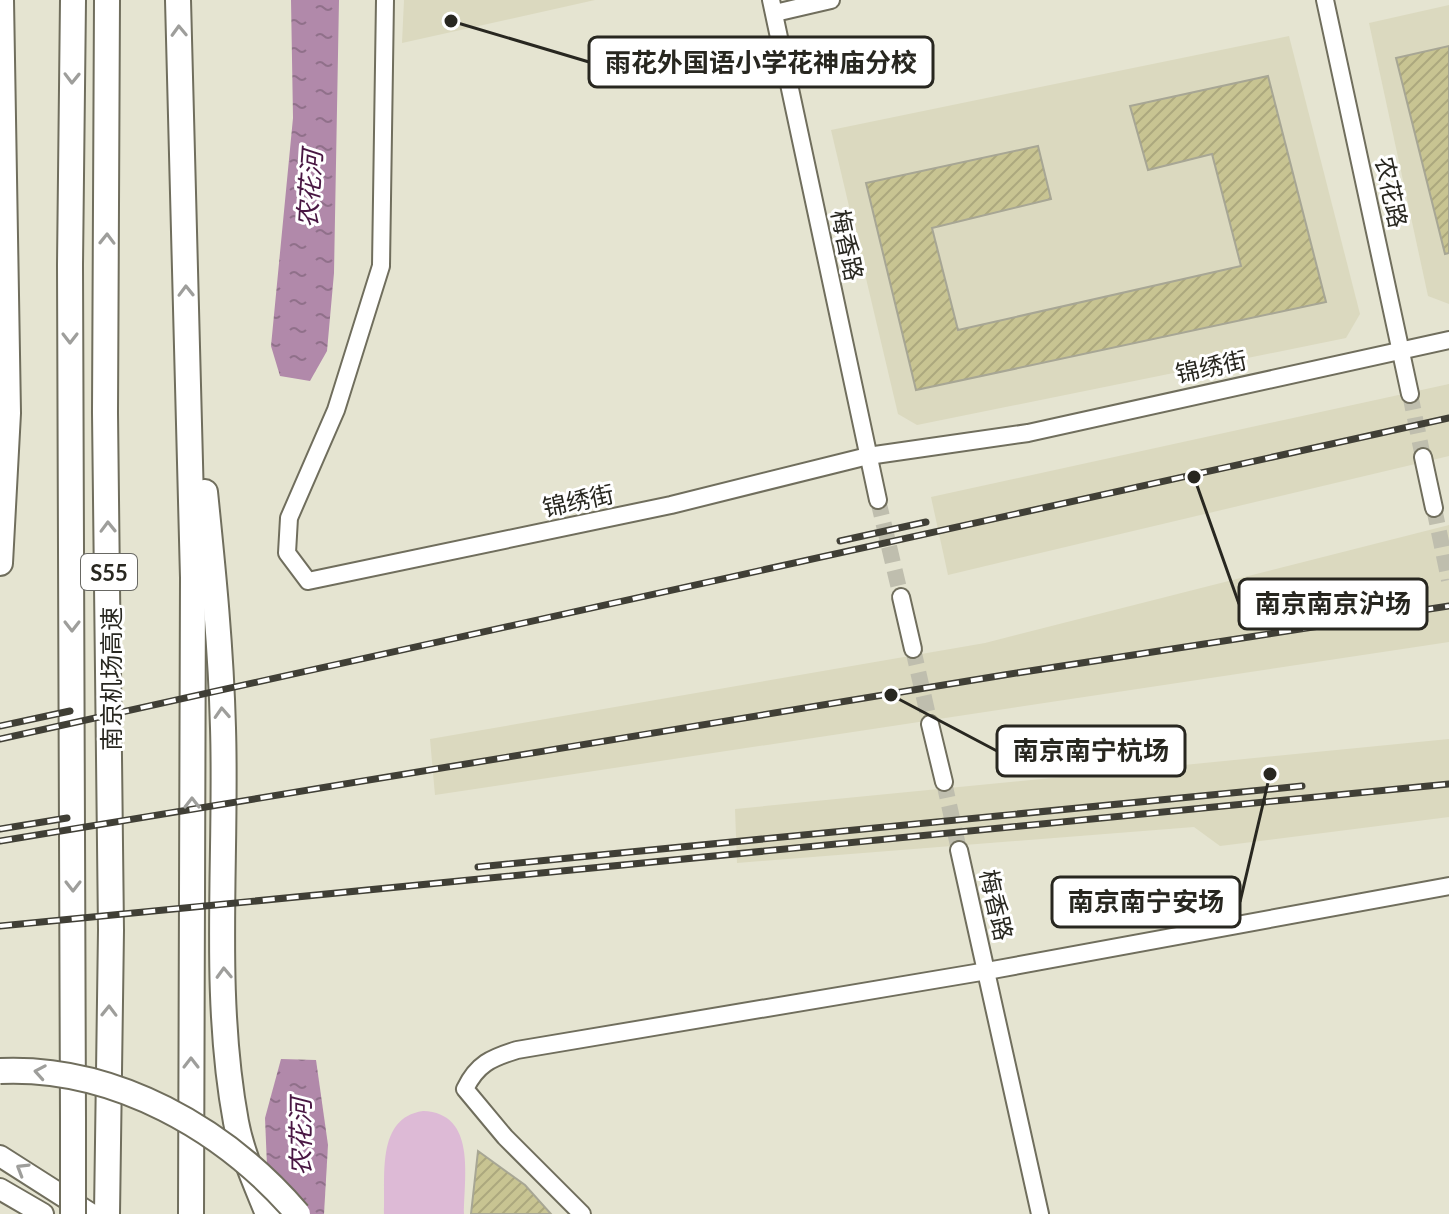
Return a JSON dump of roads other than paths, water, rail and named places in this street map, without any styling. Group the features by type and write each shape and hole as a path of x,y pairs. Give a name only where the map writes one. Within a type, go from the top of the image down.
{"highway":[{"path":"0,563 8,413 1,0"},
{"name":"南京机场高速","path":"73,0 70,265 73,1214"},
{"name":"南京机场高速","path":"107,0 105,413 111,930 107,1214"},
{"path":"178,0 193,578 191,1205"},
{"path":"187,339 216,601 223,728 226,1049 236,1124 246,1161 268,1214"},
{"path":"0,1071 28,1070 92,1081 149,1100 211,1134 280,1193 298,1214"}],"main road":[{"path":"0,1156 91,1214"},
{"path":"0,1189 43,1214"}],"street":[{"name":"锦绣街","path":"385,0 381,266 336,410 289,518 287,553 308,581 671,505 868,456 1028,433 1449,340"},
{"path":"773,6 831,0"},
{"name":"农花路","path":"1325,0 1410,394"},
{"name":"梅香路","path":"773,6 878,500"},
{"path":"1423,457 1434,508"},
{"path":"901,597 913,649"},
{"path":"930,724 944,782"},
{"name":"梅香路","path":"959,850 1040,1214"},
{"path":"582,1214 505,1137 465,1089 475,1069 492,1057 517,1050 987,971 1449,886"}],"water":[{"name":"农花河","path":"291,0 339,0 334,273 327,351 310,381 280,376 271,346 293,118"},
{"name":"农花河","path":"281,1059 316,1060 328,1145 324,1214 269,1214 265,1118"}],"tunnel":[{"path":"1410,394 1423,457"},
{"path":"878,500 901,597"},
{"path":"1434,508 1449,580"},
{"path":"913,649 930,724"},
{"path":"944,782 959,850"}],"railway":[{"path":"0,739 1449,418"},
{"path":"840,541 926,522"},
{"path":"0,841 1004,675 1449,606"},
{"path":"0,726 70,711"},
{"path":"0,926 1449,784"},
{"path":"478,867 1302,786"},
{"path":"0,829 67,818"}],"place":[{"name":"雨花外国语小学花神庙分校","path":"451,21"},
{"name":"南京南京沪场","path":"1194,477"},
{"name":"南京南宁杭场","path":"891,695"},
{"name":"南京南宁安场","path":"1270,774"}]}
